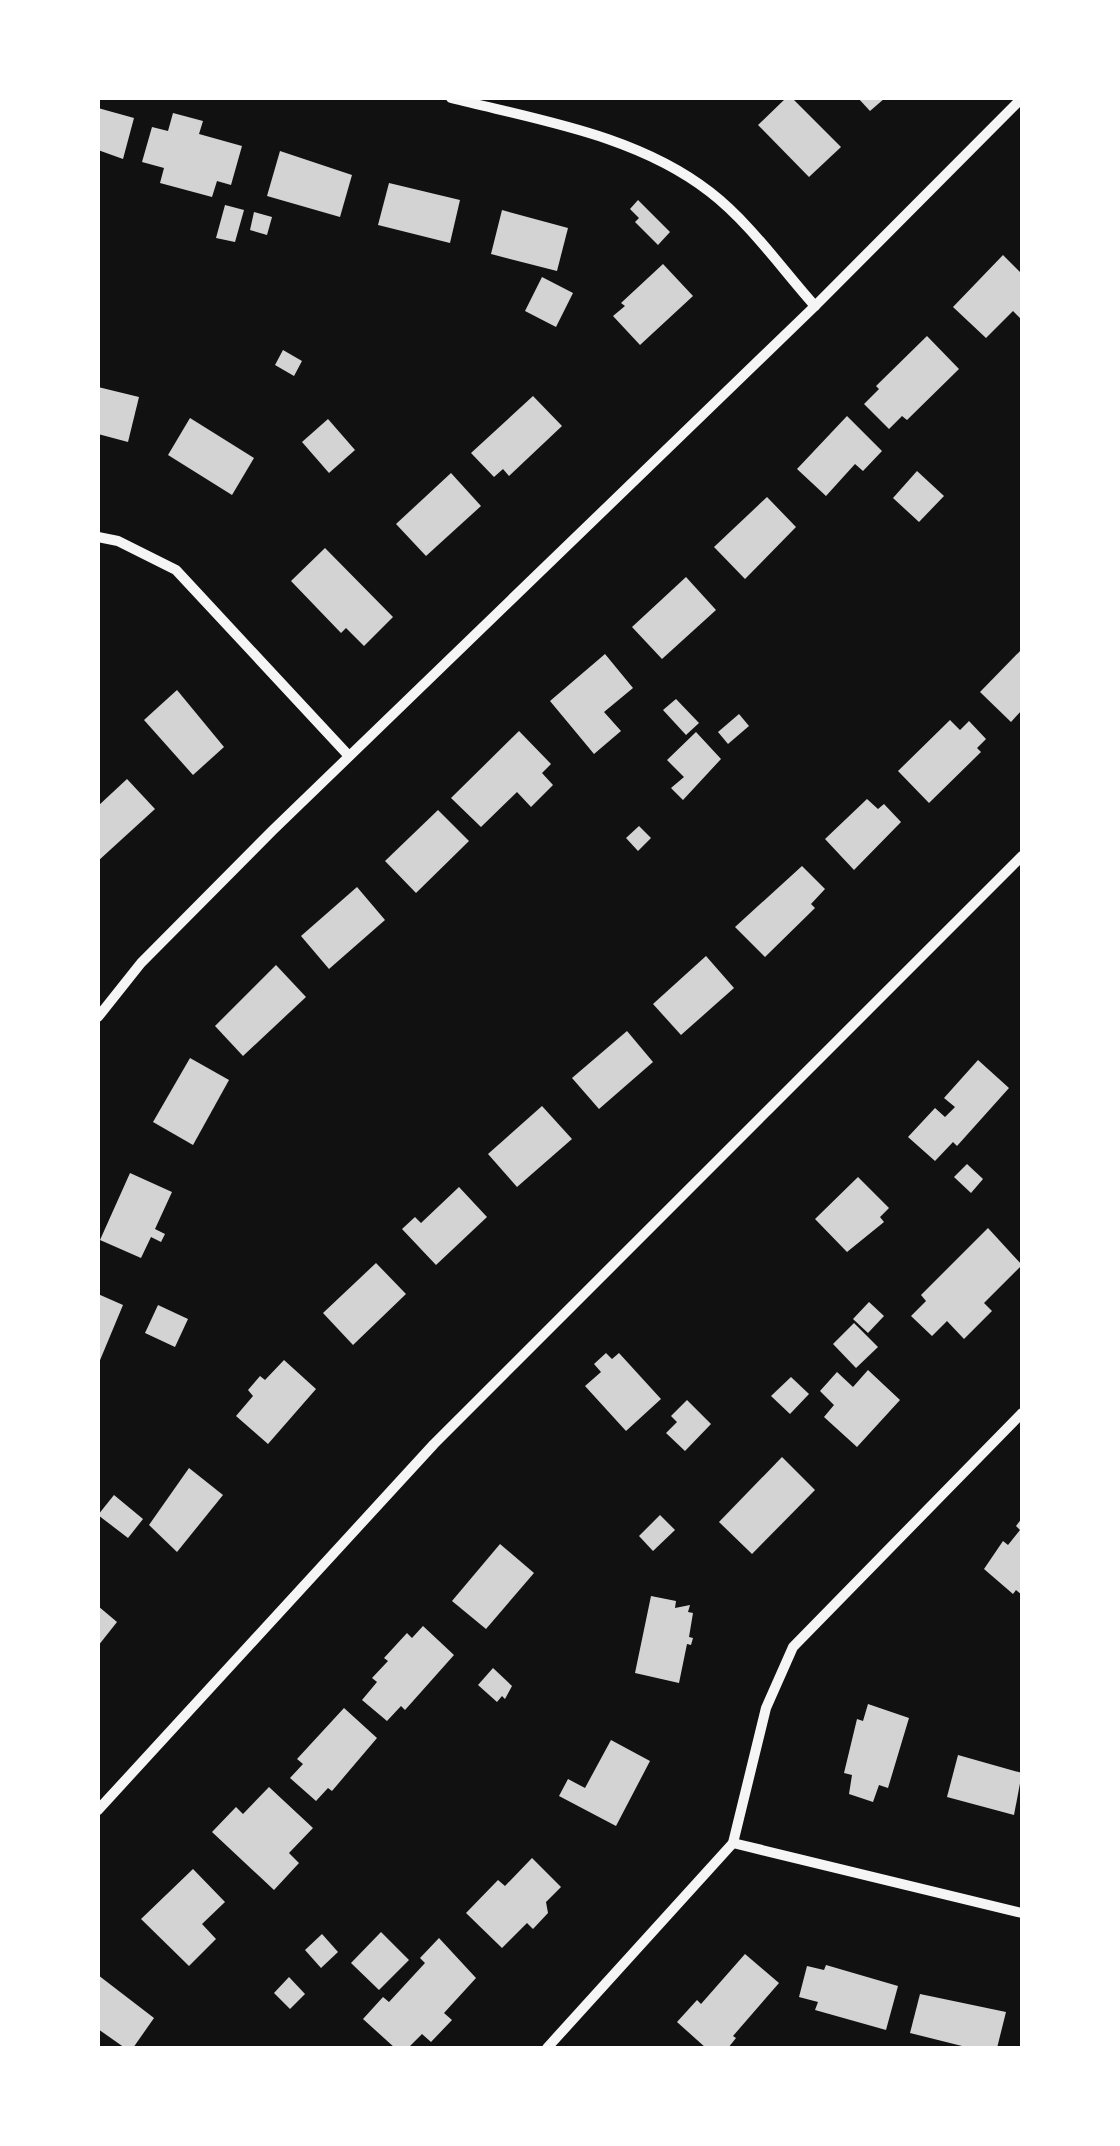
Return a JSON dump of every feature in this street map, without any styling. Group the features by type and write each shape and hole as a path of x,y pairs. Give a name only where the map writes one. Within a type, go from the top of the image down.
{"street":[{"path":"450,98 592,134 659,159 712,193 815,306"},
{"path":"98,1017 141,962 815,306 1022,98"},
{"path":"98,536 118,541 176,570 350,756"},
{"path":"98,1810 447,1431 1022,856"},
{"path":"547,2048 734,1843 766,1708 793,1647 1022,1413"},
{"path":"734,1843 1022,1914"}],"building":[{"path":"786,98 792,98 841,147 809,177 758,125"},
{"path":"858,98 885,98 870,111"},
{"path":"98,108 134,118 123,159 98,150"},
{"path":"173,113 203,121 199,134 242,146 231,185 217,181 212,197 160,183 164,168 142,162 152,127 168,131"},
{"path":"280,151 352,175 340,217 267,196"},
{"path":"389,183 460,200 450,243 378,225"},
{"path":"638,200 670,232 658,245 635,222 639,218 630,209"},
{"path":"225,205 244,210 235,242 216,238"},
{"path":"502,210 568,228 557,271 491,254"},
{"path":"254,212 272,217 267,235 250,230"},
{"path":"1003,255 1022,274 1022,320 1013,311 986,338 953,307"},
{"path":"663,264 693,296 640,345 613,316 625,306 621,303"},
{"path":"542,277 573,293 556,327 525,311"},
{"path":"927,336 959,369 907,420 902,416 889,429 864,404 879,389 876,386"},
{"path":"283,350 302,361 294,376 275,365"},
{"path":"98,387 139,397 128,442 98,434"},
{"path":"533,396 562,426 509,476 503,469 494,477 471,453"},
{"path":"847,416 882,451 863,471 855,464 826,496 797,469"},
{"path":"190,418 254,458 232,495 168,455"},
{"path":"328,419 355,450 329,473 302,442"},
{"path":"917,471 944,496 919,522 893,498"},
{"path":"451,473 481,506 426,556 396,524"},
{"path":"767,497 796,527 745,579 714,547"},
{"path":"325,548 393,617 364,646 346,628 341,633 291,581"},
{"path":"686,577 716,610 662,659 632,627"},
{"path":"1022,649 1022,710 1011,722 980,692"},
{"path":"605,654 633,688 604,712 621,731 594,754 550,701"},
{"path":"177,690 224,747 193,775 144,720"},
{"path":"676,699 699,723 686,735 663,710"},
{"path":"739,714 749,726 728,744 718,732"},
{"path":"950,720 960,730 969,721 986,739 977,748 981,752 929,803 898,771"},
{"path":"519,731 551,764 542,773 553,785 531,807 517,792 481,827 451,798"},
{"path":"696,732 721,759 683,800 671,788 684,777 667,760"},
{"path":"127,779 155,809 98,861 98,806"},
{"path":"867,799 878,809 884,804 901,822 854,870 825,839"},
{"path":"438,810 469,841 416,893 385,861"},
{"path":"639,826 651,838 638,851 626,838"},
{"path":"802,866 825,889 811,904 815,908 765,957 735,927"},
{"path":"357,887 385,920 329,969 301,936"},
{"path":"706,956 734,988 681,1035 653,1004"},
{"path":"276,965 306,997 243,1056 215,1026"},
{"path":"627,1031 653,1062 599,1109 572,1078"},
{"path":"190,1058 229,1080 193,1145 153,1122"},
{"path":"978,1060 1009,1088 957,1146 953,1142 935,1161 908,1137 935,1108 945,1117 955,1107 944,1098"},
{"path":"542,1106 572,1139 517,1187 488,1154"},
{"path":"967,1164 983,1179 971,1193 954,1177"},
{"path":"130,1173 172,1192 155,1229 165,1234 161,1242 151,1237 141,1258 100,1240"},
{"path":"858,1177 889,1208 880,1217 884,1222 847,1252 815,1219"},
{"path":"459,1187 487,1217 436,1265 402,1229 415,1217 421,1223"},
{"path":"988,1228 1022,1265 984,1303 992,1311 964,1339 947,1321 932,1336 911,1316 926,1301 921,1295"},
{"path":"376,1263 406,1294 353,1345 323,1313"},
{"path":"98,1294 123,1305 98,1365"},
{"path":"869,1302 884,1316 868,1333 853,1319"},
{"path":"158,1305 188,1319 175,1347 145,1333"},
{"path":"854,1323 878,1347 856,1368 833,1344"},
{"path":"606,1353 612,1359 619,1353 661,1399 626,1431 585,1386 601,1372 594,1364"},
{"path":"284,1360 316,1389 268,1444 236,1416 253,1396 248,1390 260,1376 265,1380"},
{"path":"868,1370 900,1400 857,1447 824,1417 834,1405 820,1391 837,1372 853,1387"},
{"path":"791,1377 809,1394 790,1414 771,1396"},
{"path":"687,1400 711,1424 685,1451 666,1433 677,1422 671,1416"},
{"path":"782,1457 815,1490 752,1554 719,1522"},
{"path":"189,1468 223,1495 177,1552 149,1525"},
{"path":"114,1495 143,1519 128,1538 98,1515"},
{"path":"660,1515 675,1530 653,1551 639,1536"},
{"path":"1022,1518 1022,1595 1016,1590 1013,1594 984,1569 1003,1541 1008,1545 1020,1530 1016,1526"},
{"path":"500,1544 534,1573 486,1629 452,1601"},
{"path":"651,1596 676,1601 675,1608 690,1605 688,1612 693,1613 689,1637 693,1638 691,1645 687,1644 679,1683 635,1673"},
{"path":"98,1606 117,1622 98,1646"},
{"path":"423,1626 454,1655 405,1710 401,1706 387,1721 362,1700 377,1682 372,1678 388,1661 384,1658 407,1633 412,1638"},
{"path":"493,1668 512,1686 505,1699 502,1696 497,1702 478,1685"},
{"path":"868,1704 909,1718 888,1788 879,1785 873,1802 849,1794 852,1775 844,1773 857,1719 863,1721"},
{"path":"344,1708 377,1738 332,1791 328,1788 316,1801 290,1778 303,1764 297,1759"},
{"path":"611,1740 650,1761 616,1826 559,1796 568,1779 585,1788"},
{"path":"958,1755 1022,1773 1014,1815 947,1797"},
{"path":"269,1787 313,1828 289,1853 299,1863 274,1890 212,1832 236,1807 243,1814"},
{"path":"532,1858 561,1887 546,1902 548,1913 533,1929 527,1923 502,1948 466,1913 498,1880 505,1886"},
{"path":"193,1869 225,1902 202,1924 216,1939 189,1966 141,1919"},
{"path":"381,1932 409,1960 379,1990 351,1963"},
{"path":"322,1934 338,1952 321,1968 305,1950"},
{"path":"439,1938 476,1978 444,2013 452,2020 431,2042 422,2034 408,2048 395,2048 363,2019 383,1997 389,2002 425,1963 420,1958"},
{"path":"745,1954 779,1983 733,2036 736,2038 728,2048 706,2048 677,2022 697,2000 701,2004"},
{"path":"826,1965 898,1986 886,2030 815,2010 818,2002 799,1997 807,1966 824,1970"},
{"path":"98,1975 154,2018 133,2048 125,2048 98,2029"},
{"path":"289,1977 305,1994 290,2009 274,1993"},
{"path":"920,1994 1006,2012 997,2048 970,2048 910,2033"}]}
